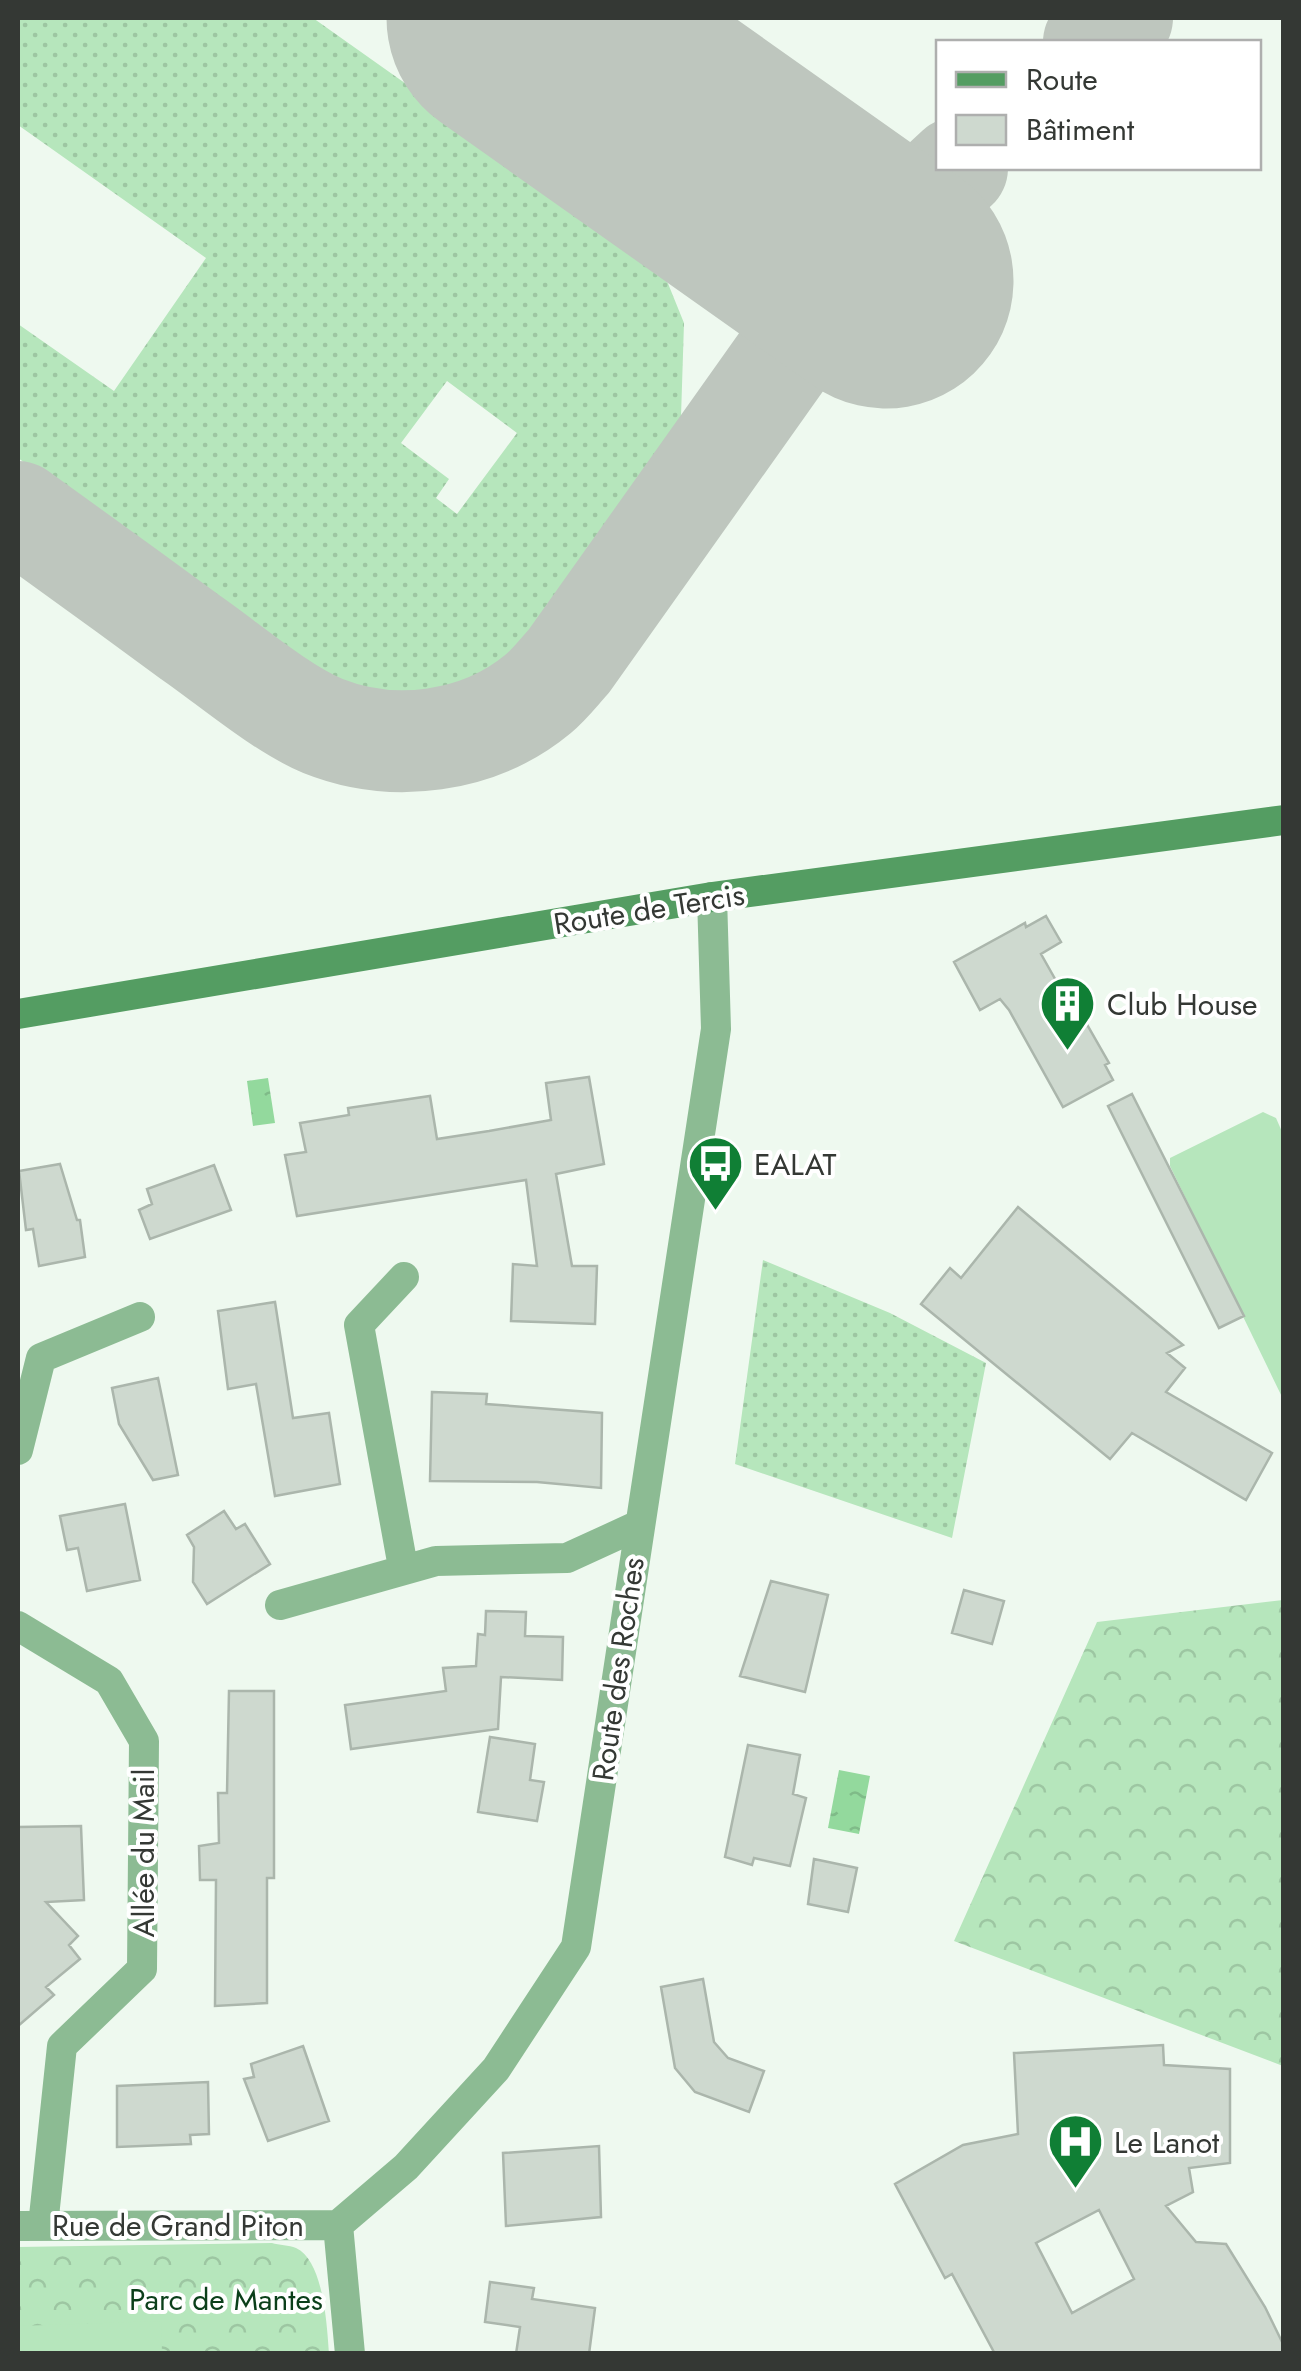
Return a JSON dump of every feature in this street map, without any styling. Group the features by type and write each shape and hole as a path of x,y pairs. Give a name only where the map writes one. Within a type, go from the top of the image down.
{"main road":[{"name":"Route de Tercis","path":"18,1014 712,898 1284,820"}],"street":[{"name":"Route des Roches","path":"338,2225 406,2167 496,2069 576,1947 716,1029 712,898"},
{"path":"403,1568 359,1325 404,1277"},
{"path":"18,1450 41,1358 140,1317"},
{"path":"280,1605 436,1560 567,1558 639,1525"},
{"name":"Allée du Mail","path":"18,1626 110,1682 144,1741 142,1969 62,2046 30,2226"},
{"path":"338,2225 350,2354"},
{"name":"Rue de Grand Piton","path":"30,2226 338,2225"}],"green space":[{"path":"18,18 313,18 638,248 667,281 684,323 681,417 660,457 503,675 461,693 419,703 342,689 18,458 18,324 114,391 206,258 18,125","holes":["447,381 517,433 457,514 436,498 449,479 401,443"]},
{"path":"1263,1112 1276,1118 1283,1134 1283,1399 1170,1166 1170,1158"},
{"path":"763,1260 890,1313 986,1363 952,1538 735,1464"},
{"path":"1283,1600 1283,2066 954,1941 1097,1622"},
{"name":"Parc de Mantes","path":"272,2243 296,2248 313,2266 322,2296 329,2353 18,2353 18,2247"},
{"path":"161,2321 162,2353 18,2353 18,2326"}],"water":[{"path":"268,1078 275,1123 253,1126 247,1081"},
{"path":"839,1770 870,1776 859,1834 828,1828"}],"building":[{"path":"1046,916 1061,942 1041,954 1076,1016 1081,1014 1109,1063 1105,1065 1113,1080 1063,1107 1009,1010 1000,999 980,1010 954,962 1025,923 1026,927"},
{"path":"589,1077 604,1164 556,1174 572,1266 597,1266 595,1324 511,1321 513,1264 537,1266 526,1180 297,1216 285,1155 306,1152 300,1123 349,1115 348,1108 430,1096 437,1139 489,1131 551,1120 546,1083"},
{"path":"1132,1094 1244,1316 1219,1328 1108,1106"},
{"path":"60,1164 80,1220 85,1257 39,1266 33,1229 26,1230 19,1171"},
{"path":"214,1165 231,1210 150,1239 139,1210 152,1204 147,1189"},
{"path":"1018,1207 1183,1345 1167,1353 1185,1368 1166,1392 1272,1453 1246,1500 1132,1433 1110,1459 921,1304 950,1268 961,1278"},
{"path":"275,1302 293,1418 329,1413 340,1484 275,1496 256,1384 228,1389 218,1311"},
{"path":"158,1378 178,1475 153,1480 119,1424 112,1388"},
{"path":"432,1392 487,1394 486,1404 602,1413 601,1488 537,1482 430,1481"},
{"path":"125,1504 140,1580 87,1591 78,1548 67,1550 60,1516"},
{"path":"224,1511 236,1529 245,1524 270,1564 207,1604 193,1582 194,1547 187,1535"},
{"path":"771,1581 828,1595 805,1692 740,1676"},
{"path":"964,1590 1004,1601 992,1644 952,1633"},
{"path":"486,1611 526,1612 525,1636 563,1637 562,1680 501,1677 498,1729 351,1749 345,1705 446,1691 443,1668 476,1666 478,1634 485,1635"},
{"path":"229,1691 274,1691 274,1878 267,1878 267,2003 215,2006 216,1880 200,1880 199,1846 219,1843 218,1793 227,1793"},
{"path":"490,1737 535,1744 530,1780 544,1782 537,1821 478,1812"},
{"path":"748,1745 800,1755 793,1794 806,1798 790,1866 754,1858 752,1865 725,1857"},
{"path":"81,1826 84,1900 46,1902 78,1936 69,1945 80,1959 46,1987 54,1995 18,2026 18,1827"},
{"path":"814,1859 857,1868 848,1912 808,1904"},
{"path":"703,1979 714,2042 728,2058 764,2071 749,2112 695,2092 675,2068 661,1987"},
{"path":"1163,2045 1164,2065 1230,2069 1230,2163 1189,2168 1193,2192 1166,2206 1196,2242 1226,2244 1265,2307 1284,2354 995,2354 952,2274 945,2278 895,2184 963,2145 1018,2134 1014,2053","holes":["1099,2210 1134,2279 1072,2313 1036,2243"]},
{"path":"303,2046 329,2121 268,2141 244,2079 254,2077 251,2064"},
{"path":"208,2082 209,2134 190,2135 191,2144 117,2147 117,2086"},
{"path":"599,2146 601,2217 506,2226 503,2153"},
{"path":"490,2282 534,2288 532,2299 595,2308 589,2354 516,2354 520,2327 485,2322"}],"taxiway":[{"path":"1096,40 1122,18"},
{"path":"18,512 272,697 323,726 350,735 406,741 435,739 489,724 538,694 569,661 811,320 820,292 820,267 813,247 781,213 715,169"},
{"path":"943,181 955,170"}],"runway":[{"path":"514,18 886,281"}],"place":[{"name":"Club House","path":"1068,1053"},
{"name":"EALAT","path":"715,1213"},
{"name":"Le Lanot","path":"1075,2191"}]}
